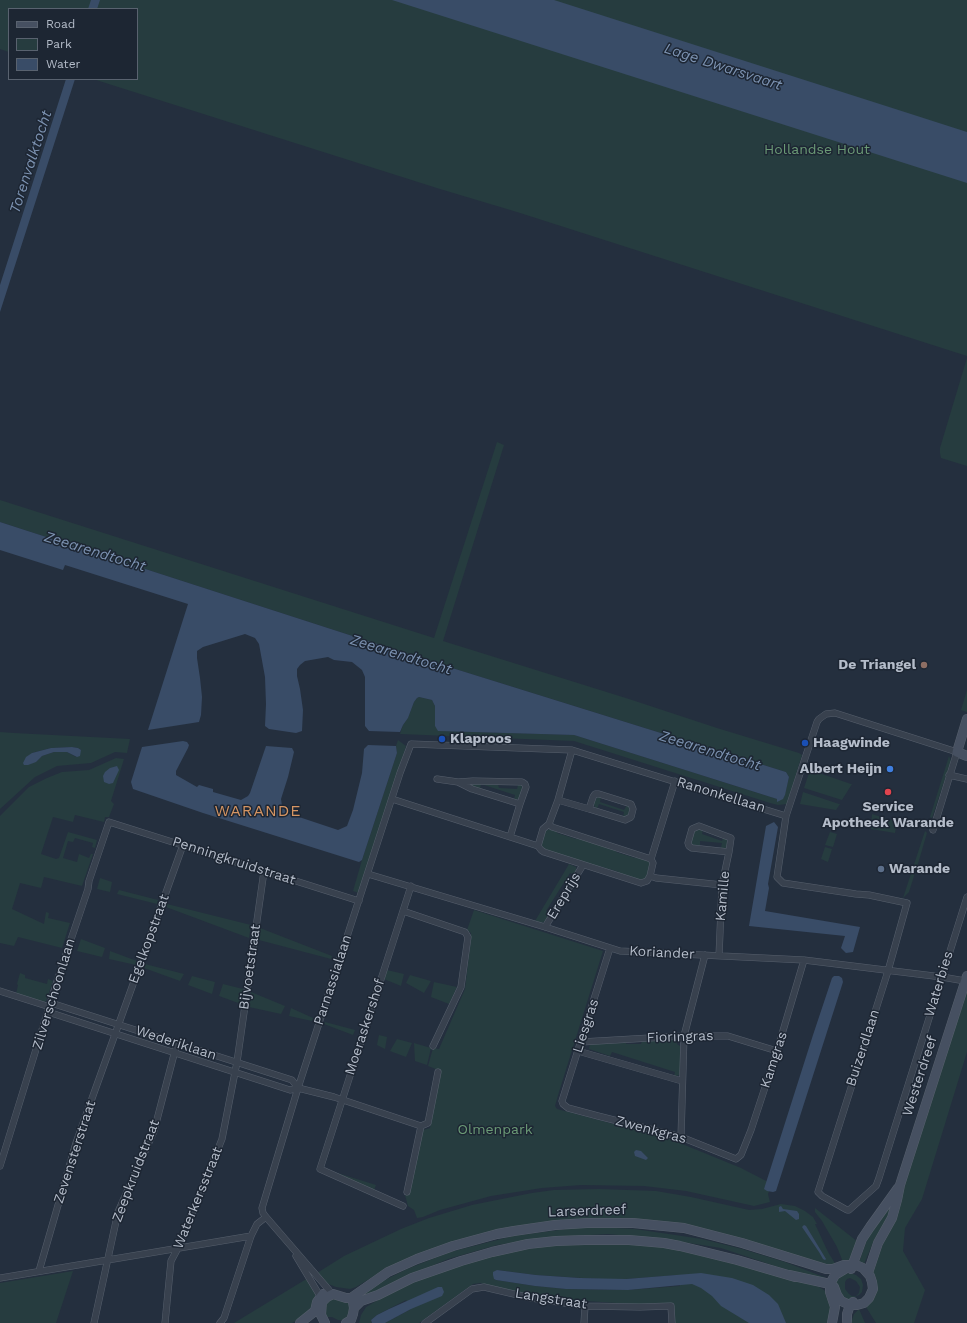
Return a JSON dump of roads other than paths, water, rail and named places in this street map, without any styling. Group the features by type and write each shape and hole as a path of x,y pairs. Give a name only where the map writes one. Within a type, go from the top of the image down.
{"main road":[{"path":"967,719 957,752 967,756"},
{"name":"Westerdreef","path":"868,1273 878,1242 892,1218 898,1200 900,1185 966,978"},
{"name":"Westerdreef","path":"852,1267 862,1239 900,1185"},
{"name":"Larserdreef","path":"349,1296 360,1292 388,1272 417,1259 453,1246 514,1231 555,1225 587,1223 633,1224 684,1228 742,1243 834,1272"},
{"name":"Larserdreef","path":"353,1318 361,1301 378,1295 412,1278 437,1269 492,1252 528,1244 578,1240 629,1240 680,1246 789,1275 833,1293"},
{"path":"833,1293 852,1306 861,1304 866,1301 872,1292 872,1282 868,1273 863,1268 842,1265 834,1272 833,1293 835,1307 833,1323"},
{"path":"847,1322 847,1314 853,1301 860,1300 865,1296 868,1288 867,1280 852,1267"},
{"path":"301,1323 312,1315 329,1290 341,1290 349,1296 353,1318"},
{"path":"320,1304 327,1297 334,1294 346,1298 349,1296"},
{"path":"320,1304 326,1323"}],"street":[{"path":"786,816 817,722 826,714 831,712 957,752 933,830"},
{"name":"Ranonkellaan","path":"411,744 572,750 786,816"},
{"name":"Parnassialaan","path":"266,1217 262,1208 298,1088 411,744"},
{"path":"538,846 543,829 548,824 558,800 572,750"},
{"path":"950,775 967,779"},
{"path":"437,779 458,782 522,782 525,784 526,786 510,837"},
{"path":"651,859 675,781"},
{"path":"458,782 472,789 520,804"},
{"path":"558,800 625,820 631,817 633,809 631,804 599,794 595,794 589,809"},
{"path":"392,799 538,846 544,852 641,884 647,881 650,876 654,863 651,859 552,827 548,824"},
{"name":"Buizerdlaan","path":"786,816 777,877 783,883 869,895 907,903 888,971 818,1192"},
{"name":"Penningkruidstraat","path":"109,822 359,901"},
{"name":"Zilverschoonlaan","path":"0,1166 70,939 88,889 89,881 109,822"},
{"name":"Kamille","path":"719,956 722,885 729,852 731,838 699,826 692,828 688,843 692,848 729,852"},
{"name":"Egelkopstraat","path":"114,1033 183,845"},
{"name":"Ereprijs","path":"545,927 583,865"},
{"name":"Bijvoetstraat","path":"234,1072 237,1062 264,871"},
{"name":"Koriander","path":"368,874 620,951 804,960 888,971 966,978"},
{"path":"650,876 656,878 722,885"},
{"name":"Moeraskershof","path":"403,1206 320,1169 411,886"},
{"name":"Waterbies","path":"818,1192 822,1196 849,1210 876,1186 967,897"},
{"path":"403,911 465,932 468,938 461,987 433,1046"},
{"name":"Liesgras","path":"563,1104 562,1101 610,948"},
{"path":"681,1137 684,1036 705,955"},
{"name":"Kamgras","path":"739,1158 751,1130 777,1051 804,960"},
{"name":"Wederiklaan","path":"0,991 50,1007 118,1024 237,1062 292,1080 298,1088"},
{"name":"Wederiklaan","path":"50,1007 114,1033 234,1072 290,1090 298,1088 342,1100 420,1126"},
{"name":"Zevensterstraat","path":"39,1271 76,1143 114,1033"},
{"name":"Fioringras","path":"581,1042 684,1036 728,1036 777,1051"},
{"name":"Zeepkruidstraat","path":"94,1323 118,1212 154,1131 177,1043"},
{"path":"578,1051 682,1081"},
{"name":"Waterkersstraat","path":"165,1323 171,1261 178,1248 222,1139 234,1072"},
{"path":"407,1192 420,1126 428,1123 438,1072"},
{"name":"Zwenkgras","path":"563,1104 568,1108 681,1137 733,1158 739,1158"},
{"path":"222,1320 251,1236 257,1224 266,1217 329,1290"},
{"path":"0,1278 251,1236"},
{"path":"294,1251 320,1304"},
{"name":"Langstraat","path":"425,1323 472,1289 484,1286 530,1298 584,1306 671,1306 672,1323"},
{"path":"584,1306 584,1323"}],"water":[{"path":"91,0 100,0 97,8 88,8"},
{"name":"Lage Dwarsvaart","path":"392,0 554,0 967,132 967,183"},
{"path":"66,80 75,80 0,312 0,285"},
{"name":"Zeearendtocht","path":"0,522 433,662 786,772 789,777 785,795 783,799 777,802 777,799 574,735 438,731 435,726 435,706 432,700 419,697 414,702 408,718 400,732 369,731 365,726 365,677 362,670 352,662 334,660 328,657 305,661 297,669 303,710 302,731 296,733 269,729 265,726 265,677 259,644 255,638 245,634 203,647 197,651 202,697 199,722 148,730 188,604 65,565 63,570 0,550"},
{"path":"183,741 187,742 189,745 176,771 176,775 197,787 199,785 213,789 213,792 241,800 250,793 266,746 292,748 294,752 281,799 282,806 287,813 338,830 347,826 353,810 362,773 364,749 368,745 396,746 397,753 362,860 359,862 203,813 133,789 131,782 142,747"},
{"path":"72,747 81,750 80,756 77,757 67,752 54,752 42,756 36,762 28,765 24,765 23,763 26,757 32,753 51,748"},
{"path":"117,766 119,770 113,783 109,784 104,782 103,776 105,772 110,768"},
{"path":"774,822 778,827 765,911 860,927 853,952 846,953 841,948 845,936 749,926 766,826"},
{"path":"834,976 839,976 842,978 843,982 776,1191 767,1191 764,1189 813,1035 832,978"},
{"path":"636,1150 641,1151 648,1158 646,1160 635,1156 634,1152"},
{"path":"781,1206 783,1209 797,1211 799,1214 799,1219 796,1220 785,1211 779,1212 779,1207"},
{"path":"804,1225 826,1259 825,1260 802,1227"},
{"path":"497,1270 536,1275 580,1278 626,1279 701,1273 732,1278 753,1285 769,1295 778,1304 786,1323 749,1323 721,1306 712,1296 701,1288 692,1284 628,1290 566,1289 496,1280 494,1279 493,1272"},
{"path":"438,1287 442,1287 444,1292 442,1296 411,1309 385,1323 372,1323 371,1320 377,1315"}],"place":[{"name":"De Triangel","path":"924,665"},
{"name":"Klaproos","path":"442,739"},
{"name":"Haagwinde","path":"805,743"},
{"name":"Albert Heijn","path":"890,769"},
{"name":"Service Apotheek Warande","path":"888,792"},
{"name":"Warande","path":"881,869"}],"district":[{"name":"WARANDE","path":"258,811"}],"park label":[{"name":"Hollandse Hout","path":"817,150"},
{"name":"Olmenpark","path":"495,1130"}],"water label":[{"name":"Torenvalktocht","path":"31,162"}]}
